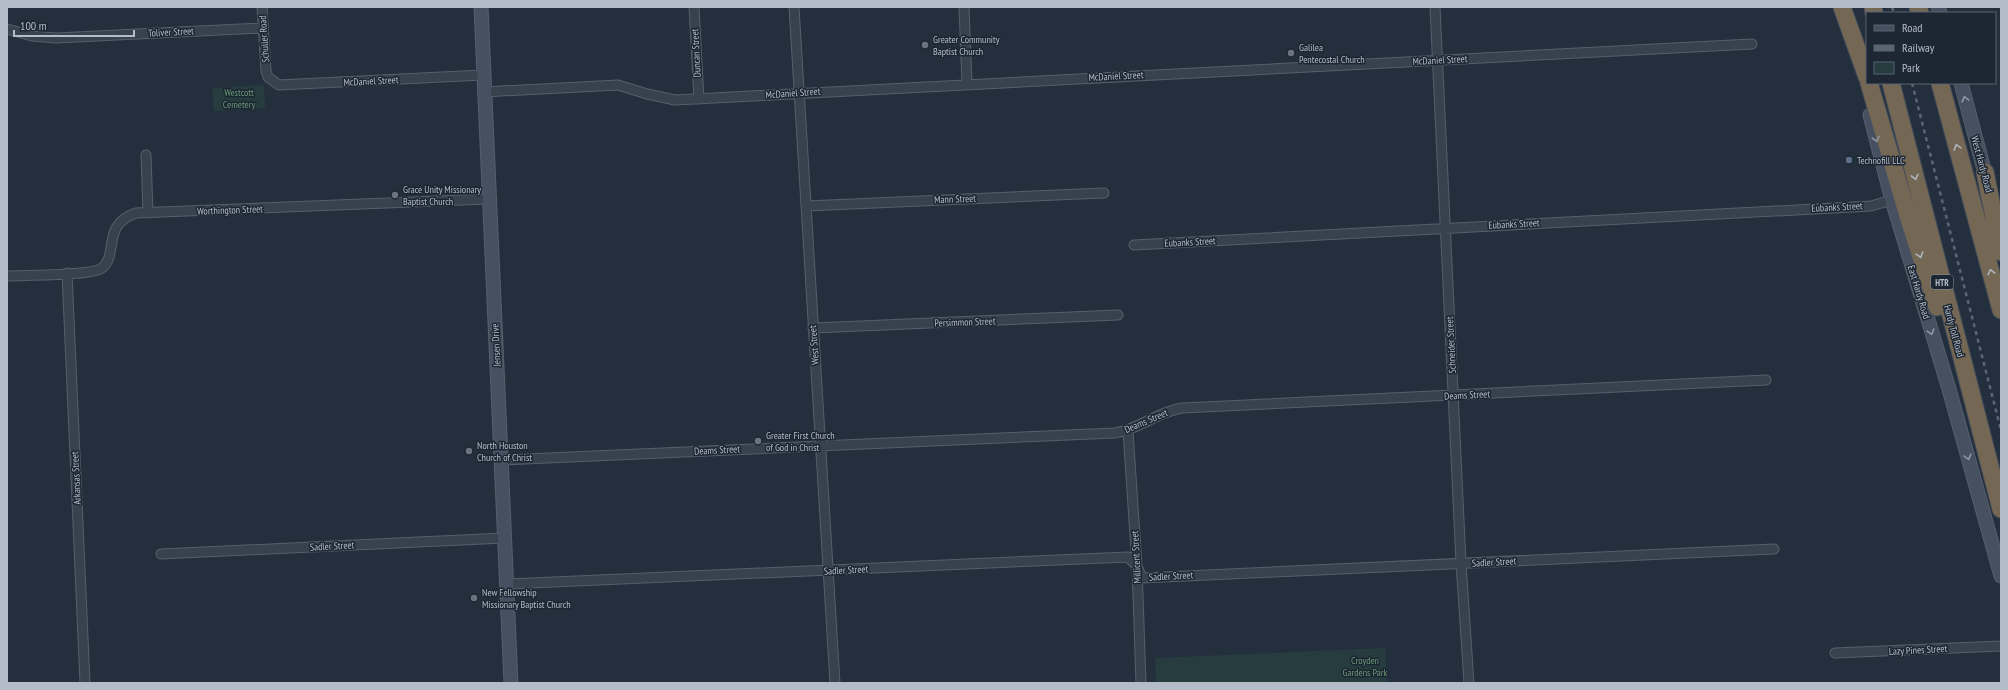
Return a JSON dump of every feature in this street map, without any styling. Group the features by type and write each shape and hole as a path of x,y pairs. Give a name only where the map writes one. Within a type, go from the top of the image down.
{"highway":[{"path":"1841,7 1866,74"},
{"path":"1869,84 1933,295 1972,397"},
{"name":"Hardy Toll Road","path":"1891,84 2001,509"},
{"path":"1940,84 2001,310"},
{"path":"1985,172 2001,252"}],"main road":[{"name":"Jensen Drive","path":"481,7 482,75 502,460 511,683"},
{"name":"East Hardy Road","path":"1841,7 1892,200 2001,576"},
{"name":"West Hardy Road","path":"1961,84 1985,172 2001,246"}],"street":[{"name":"Schuller Road","path":"262,7 266,71"},
{"name":"Duncan Street","path":"694,7 699,99"},
{"name":"West Street","path":"794,7 813,328 822,445 835,683"},
{"path":"964,7 967,84"},
{"name":"Schneider Street","path":"1435,7 1461,563 1470,683"},
{"name":"Toliver Street","path":"7,29 32,36 56,38 263,28"},
{"name":"McDaniel Street","path":"483,92 618,85 661,98 675,100 1752,44"},
{"name":"McDaniel Street","path":"266,71 268,77 279,85 482,75"},
{"path":"146,155 148,213"},
{"name":"Mann Street","path":"806,206 1104,193"},
{"name":"Worthington Street","path":"7,276 67,273 101,269 106,263 117,225 127,216 136,214 488,199"},
{"name":"Eubanks Street","path":"1134,245 1871,206 1892,200"},
{"name":"Arkansas Street","path":"67,273 85,683"},
{"name":"Persimmon Street","path":"813,328 1118,315"},
{"name":"Deams Street","path":"502,460 1128,431 1167,411 1182,408 1766,380"},
{"name":"Millicent Street","path":"1128,431 1141,683"},
{"name":"Sadler Street","path":"161,554 504,538"},
{"name":"Sadler Street","path":"506,584 1128,557 1136,566 1142,578 1774,549"},
{"name":"Lazy Pines Street","path":"1835,653 2001,646"}],"green space":[{"name":"Westcott Cemetery","path":"264,85 265,108 214,111 212,88"},
{"name":"Croyden Gardens Park","path":"1385,648 1387,683 1156,683 1155,658"}],"railway":[{"path":"1892,7 1894,12"},
{"path":"1912,84 2001,430"}],"place":[{"name":"Greater Community Baptist Church","path":"925,45"},
{"name":"Galilea Pentecostal Church","path":"1291,53"},
{"name":"Technofill LLC","path":"1849,160"},
{"name":"Grace Unity Missionary Baptist Church","path":"395,195"},
{"name":"Greater First Church of God in Christ","path":"758,441"},
{"name":"North Houston Church of Christ","path":"469,451"},
{"name":"New Fellowship Missionary Baptist Church","path":"474,598"}]}
